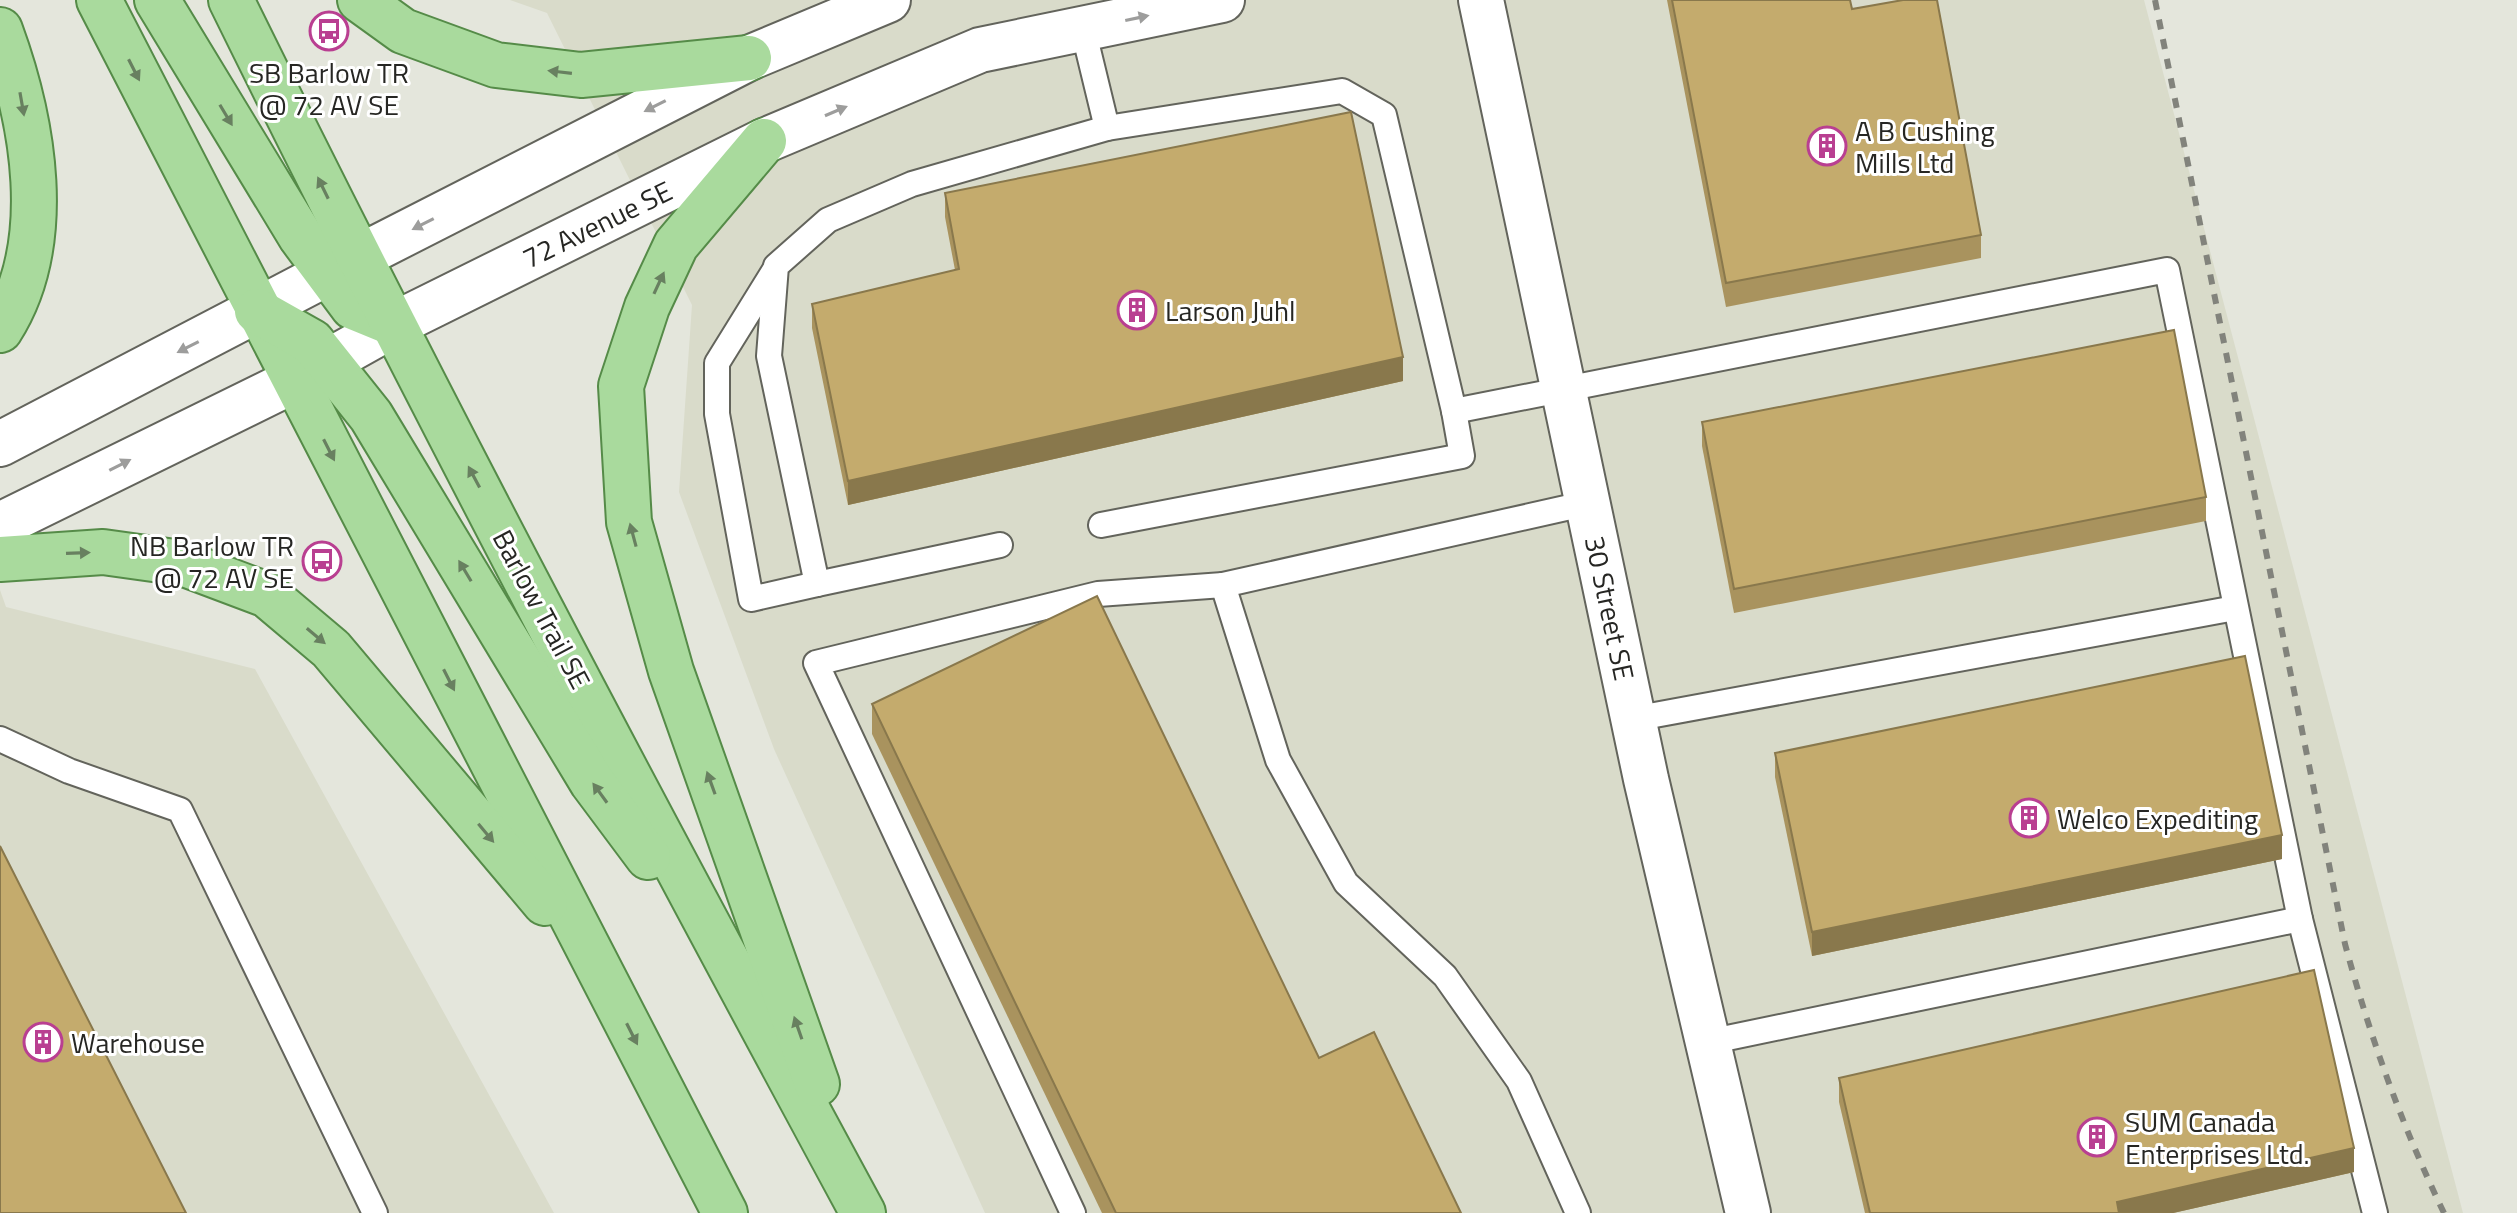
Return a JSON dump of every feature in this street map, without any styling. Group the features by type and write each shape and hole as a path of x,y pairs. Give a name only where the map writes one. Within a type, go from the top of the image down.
{"main road":[{"path":"99,0 257,311 312,342 310,371 596,965 725,1213"},
{"path":"157,0 301,237 344,265"},
{"path":"231,0 344,265 353,307 395,324"},
{"path":"360,0 403,31 496,65 581,75 749,58"},
{"path":"0,30 18,78 36,177 26,269 0,330"},
{"path":"764,141 676,245 647,307 621,386 629,522 671,671 862,1210"},
{"name":"Barlow Trail SE","path":"395,324 730,968 862,1210"},
{"path":"310,371 371,416 592,782 730,968"},
{"path":"0,559 103,552 182,563 267,595 331,649 596,965"}],"street":[{"name":"72 Avenue SE","path":"0,525 764,141 980,50 1222,0"},
{"name":"30 Street SE","path":"1481,0 1633,719 1748,1213"},
{"path":"0,444 749,58 875,2"}],"lane":[{"path":"1083,29 1107,128"},
{"path":"1000,545 751,599 717,414 717,363 776,266 828,220 912,184 1107,128 1342,91 1384,115 1462,456 1101,525"},
{"path":"776,266 769,356 817,584"},
{"path":"1454,411 2167,270 2300,919 2375,1213"},
{"path":"1073,1213 816,663 1098,594 1223,585 1588,503"},
{"path":"1223,585 1278,760 1346,883 1445,976 1519,1081 1578,1213"},
{"path":"1633,719 2235,608"},
{"path":"0,739 69,771 180,810 375,1213"},
{"path":"1708,1042 2300,919"}],"shaded area":[{"path":"510,0 2144,0 2463,1213 985,1213 774,749 679,492 692,305 547,13"},
{"path":"0,590 6,607 255,669 554,1213 0,1213"}],"building":[{"name":"A B Cushing Mills Ltd","path":"1672,0 1850,0 1852,9 1903,0 1937,0 1981,235 1726,283"},
{"name":"Larson Juhl","path":"1351,112 1403,357 848,481 812,304 959,269 945,193"},
{"path":"2174,330 2206,497 1734,589 1702,422"},
{"path":"1097,596 1319,1058 1374,1032 1461,1213 1116,1213 872,704"},
{"name":"Welco Expediting","path":"2245,656 2282,835 1812,932 1775,753"},
{"name":"Warehouse","path":"0,846 186,1213 0,1213"},
{"name":"SUM Canada Enterprises Ltd.","path":"2314,970 2354,1148 2117,1202 2119,1213 1870,1213 1839,1078"}],"railway":[{"path":"2155,0 2345,944 2388,1081 2444,1213"}],"place":[{"name":"SB Barlow TR @ 72 AV SE","path":"329,31"},
{"name":"A B Cushing Mills Ltd","path":"1827,146"},
{"name":"Larson Juhl","path":"1137,310"},
{"name":"NB Barlow TR @ 72 AV SE","path":"322,561"},
{"name":"Welco Expediting","path":"2029,818"},
{"name":"Warehouse","path":"43,1042"},
{"name":"SUM Canada Enterprises Ltd.","path":"2097,1137"}]}
